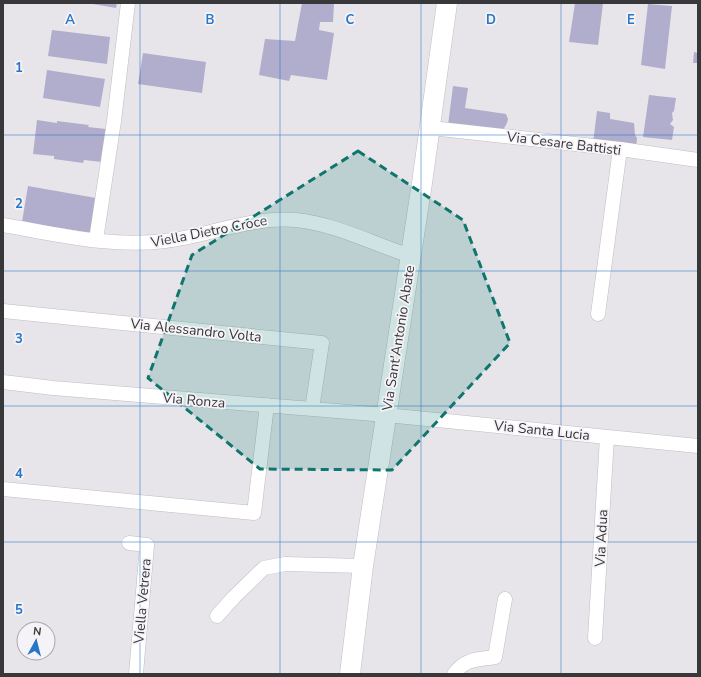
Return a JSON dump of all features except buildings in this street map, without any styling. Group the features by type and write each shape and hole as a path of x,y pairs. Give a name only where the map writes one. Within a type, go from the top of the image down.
{"street":[{"path":"96,240 114,121 128,3"},
{"name":"Via Sant'Antonio Abate","path":"350,674 363,566 431,128 447,3"},
{"name":"Via Cesare Battisti","path":"431,128 620,149 698,160"},
{"path":"598,314 620,149"},
{"name":"Viella Dietro Croce","path":"3,225 130,244 166,241 273,219 297,220 328,226 365,238 411,256"},
{"name":"Via Alessandro Volta","path":"3,311 322,343 312,409"},
{"name":"Via Ronza","path":"3,382 53,388 386,415"},
{"path":"3,489 254,514 267,405"},
{"name":"Via Santa Lucia","path":"386,415 698,446"},
{"name":"Via Adua","path":"595,638 607,437"},
{"name":"Viella Vetrera","path":"129,543 147,546 136,674"},
{"path":"217,616 264,568 285,564 363,566"},
{"path":"454,674 458,668 469,661 495,657 505,599"}],"highlighted area":[{"path":"358,151 463,220 510,343 392,470 260,469 148,378 192,255"}]}
